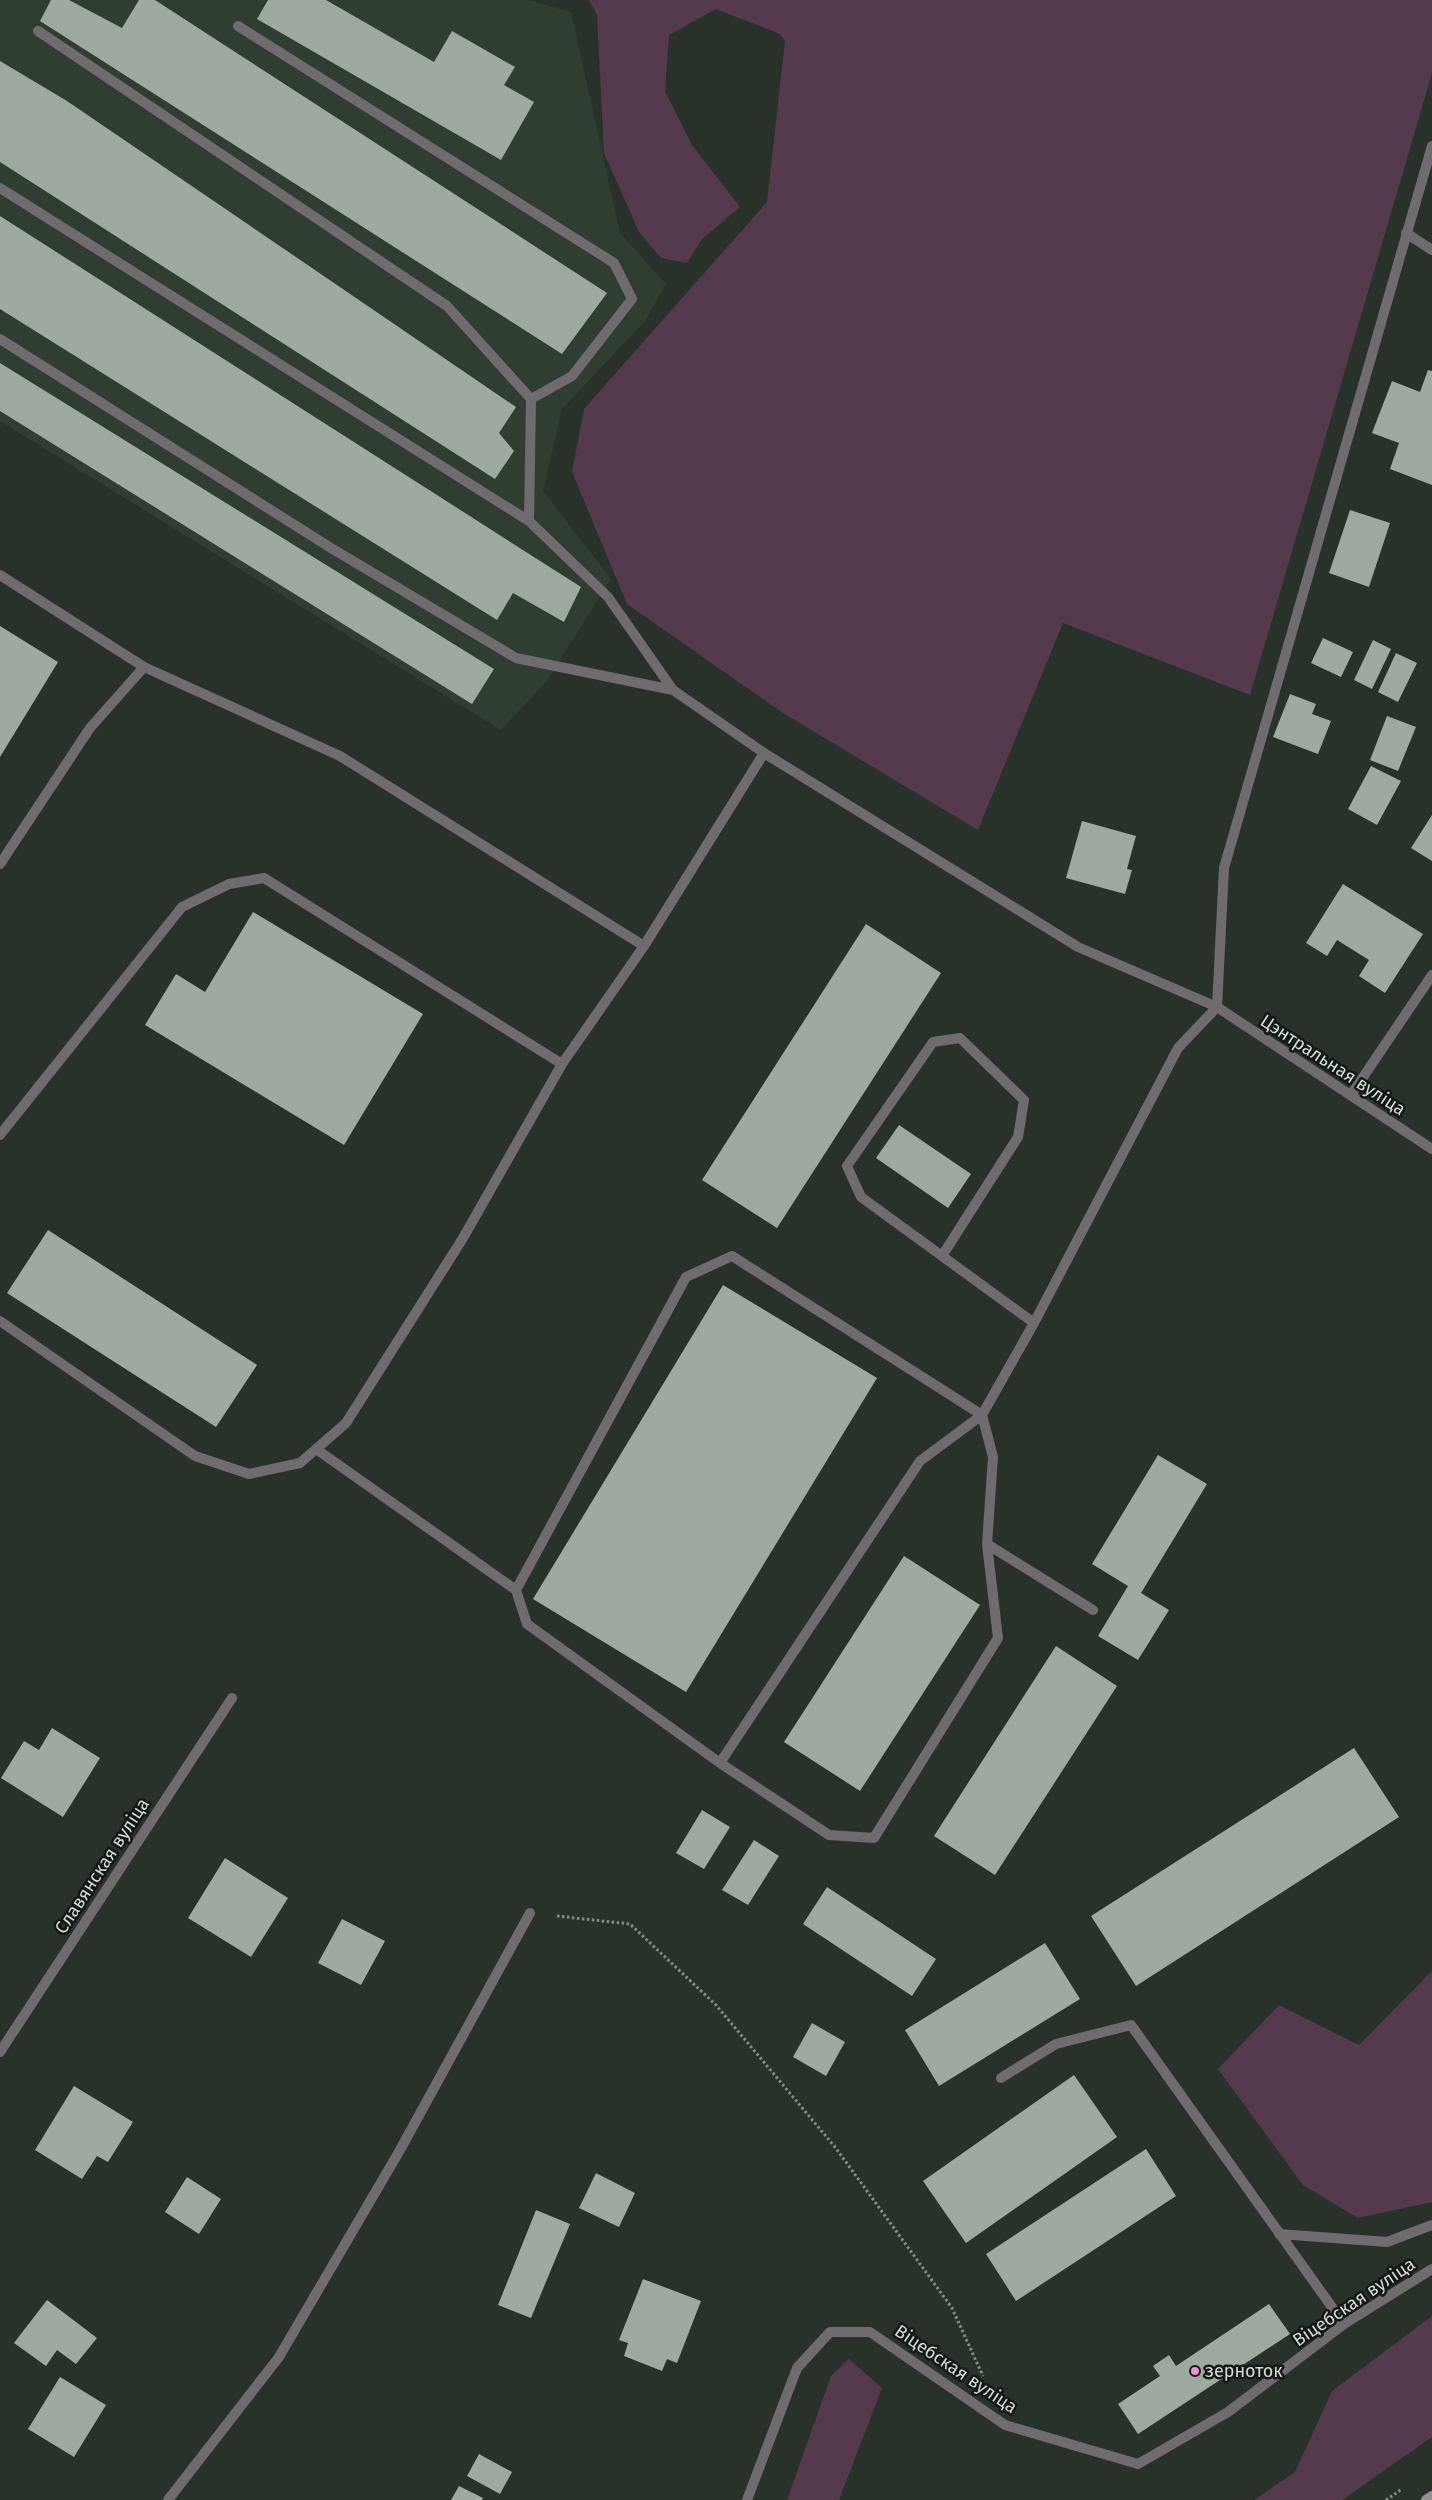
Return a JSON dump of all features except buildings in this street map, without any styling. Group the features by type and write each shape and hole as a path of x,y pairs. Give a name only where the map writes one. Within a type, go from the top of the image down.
{"main road":[{"path":"1426,2500 1432,2496"}],"street":[{"path":"238,26 614,263 632,299 572,376 531,399"},
{"path":"38,31 447,306 531,399 529,521"},
{"path":"720,1763 920,1461 982,1415 1034,1323 1178,1048 1217,1008 1224,868 1432,146"},
{"path":"0,188 529,521 608,597 673,690"},
{"path":"1406,233 1432,250"},
{"path":"0,339 331,548 516,658 673,690"},
{"path":"0,575 144,668 340,756 644,946"},
{"path":"0,864 90,728 144,668"},
{"name":"Цэнтральная вуліца","path":"673,690 764,753 1078,947 1217,1008 1432,1149"},
{"path":"0,1321 194,1456 249,1474 300,1463 346,1423 463,1238 562,1064 644,946 764,753"},
{"path":"0,1135 182,907 229,884 264,878 562,1064"},
{"path":"1351,1096 1432,975"},
{"path":"942,1256 1018,1137 1024,1100 960,1038 933,1042 847,1166 861,1196 942,1256 1034,1323"},
{"path":"316,1449 516,1590 527,1624 720,1763 829,1835 874,1838 998,1638 987,1544 993,1457 982,1415 732,1256 686,1277 516,1590"},
{"path":"987,1544 1093,1610"},
{"name":"Славянская вуліца","path":"0,2052 232,1698"},
{"path":"168,2500 279,2357 400,2150 530,1913"},
{"path":"1001,2078 1056,2044 1131,2025 1278,2234 1344,2324"},
{"path":"1278,2234 1387,2242 1432,2226"},
{"name":"Віцебская вуліца","path":"747,2500 797,2368 830,2332 870,2332 1005,2425 1138,2464 1228,2412 1344,2324 1432,2269"}],"path":[{"path":"530,1913 630,1924 716,2005 835,2147 952,2308 985,2380"}],"shaded area":[{"path":"0,0 528,0 571,12 620,233 666,284 645,321 562,409 543,491 611,579 546,682 501,730 0,421"},
{"path":"589,0 1432,0 1432,73 1250,695 1063,623 978,830 783,713 627,604 572,472 584,409 767,202 785,41 780,34 716,9 669,35 665,91 692,145 740,207 702,239 687,263 661,258 639,232 604,153 597,15"},
{"path":"1432,1971 1432,2202 1358,2218 1303,2185 1218,2069 1279,2005 1359,2045"},
{"path":"1432,2316 1432,2437 1342,2500 1254,2500 1295,2472 1332,2391"},
{"path":"849,2359 882,2388 839,2500 787,2500 831,2376"}],"place":[{"name":"зерноток","path":"1195,2371"}]}
